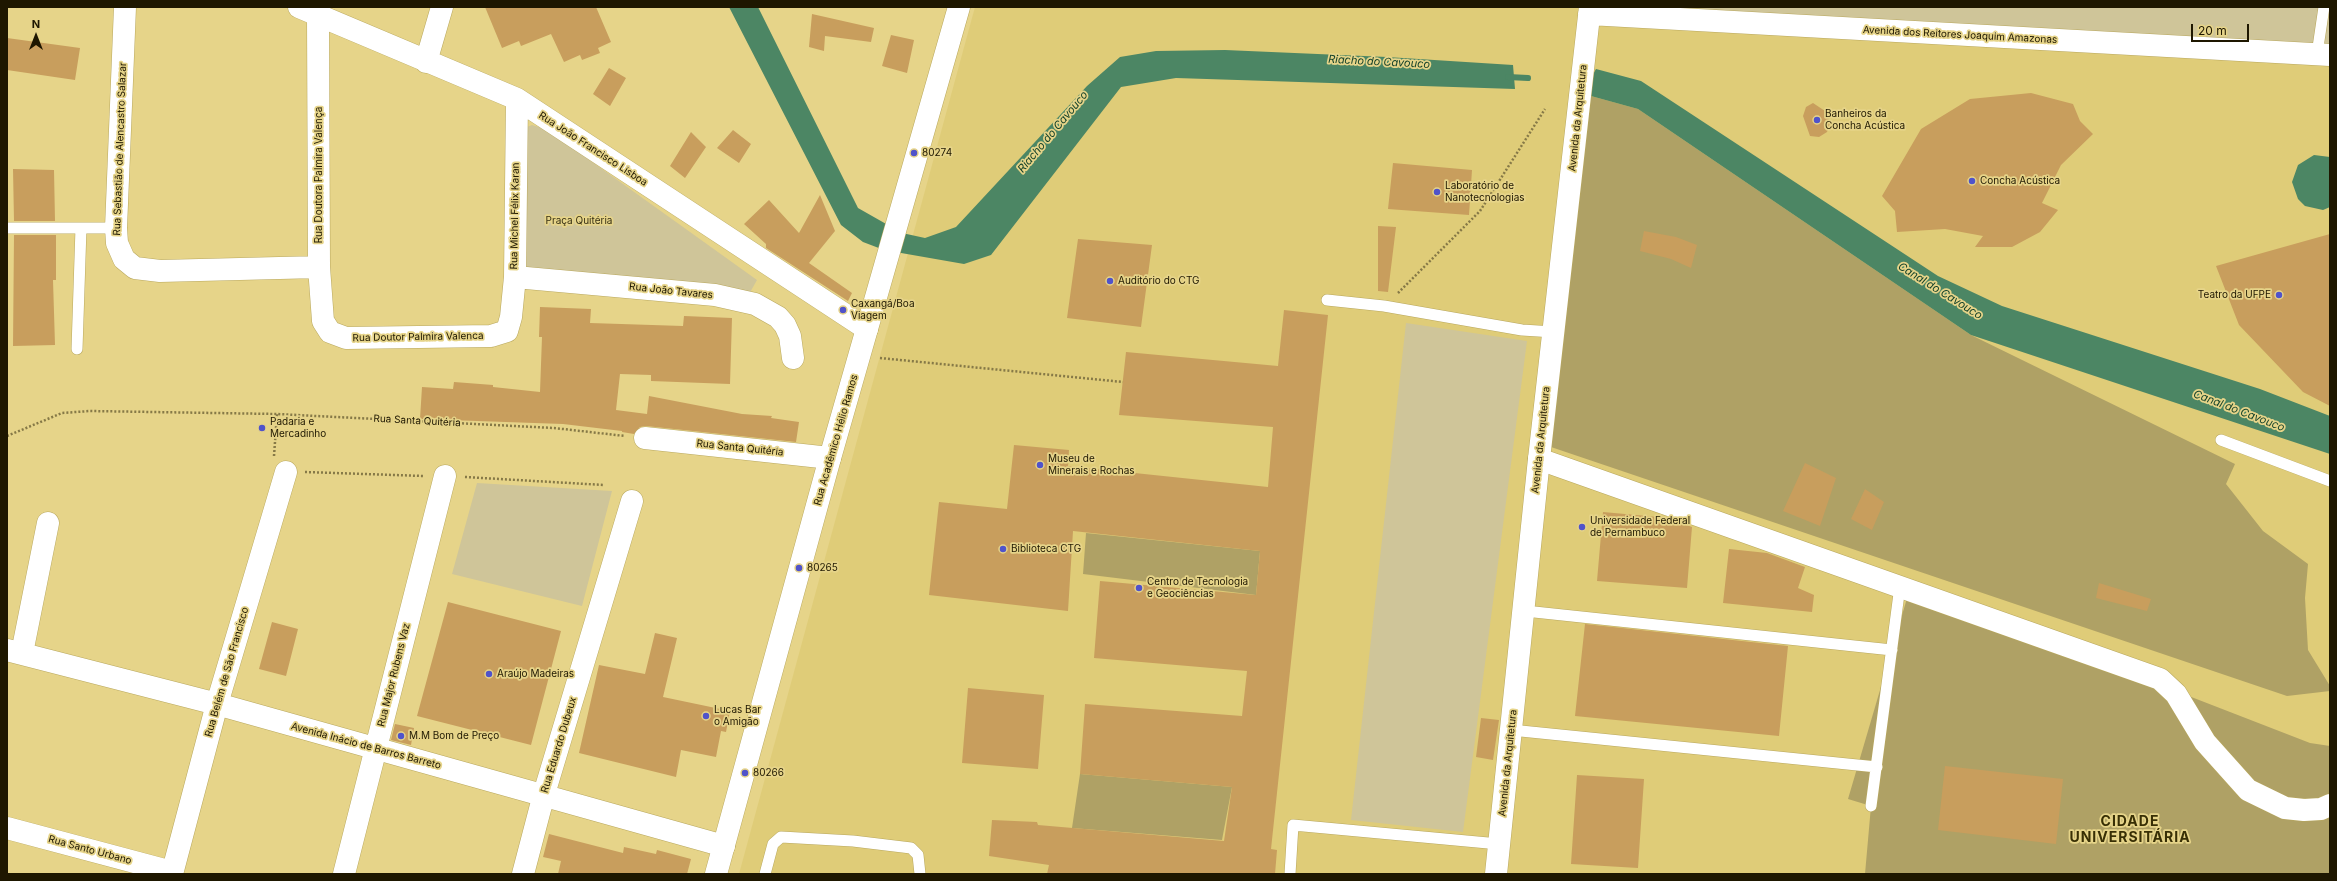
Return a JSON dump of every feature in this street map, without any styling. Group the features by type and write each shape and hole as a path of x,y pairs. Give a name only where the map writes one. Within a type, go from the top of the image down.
{"street":[{"name":"Rua Sebastião de Alencastro Salazar","path":"124,7 116,228 117,244 124,259 135,268 160,271 319,267"},
{"name":"Rua João Francisco Lisboa","path":"299,7 426,62 517,99 867,329"},
{"path":"426,62 442,7"},
{"name":"Rua Acadêmico Hélio Ramos","path":"716,874 830,458 959,7"},
{"name":"Avenida dos Reitores Joaquim Amazonas","path":"1590,11 2323,55"},
{"name":"Avenida da Arquitetura","path":"1496,874 1539,459 1590,11"},
{"name":"Rua Doutora Palmira Valença","path":"318,15 319,267 323,321 330,332"},
{"name":"Rua Michel Félix Karan","path":"507,331 511,317 515,277 517,99"},
{"name":"Rua João Tavares","path":"515,277 715,295 756,304 778,317 785,325 790,336 793,358"},
{"name":"Rua Doutor Palmira Valenca","path":"330,332 346,338 491,336 507,331"},
{"name":"Rua Santa Quitéria","path":"645,438 830,458"},
{"path":"1539,459 2160,678 2176,694 2205,742 2248,790 2285,808 2304,810 2320,809 2330,805"},
{"name":"Rua Belém de São Francisco","path":"172,873 217,704 286,472"},
{"name":"Rua Major Rubens Vaz","path":"344,874 445,476"},
{"name":"Rua Eduardo Dubeux","path":"523,874 544,794 632,501"},
{"path":"14,652 48,523"},
{"name":"Avenida Inácio de Barros Barreto","path":"14,652 217,704 375,749 544,794 724,846"},
{"name":"Rua Santo Urbano","path":"7,828 172,873"}],"lane":[{"path":"2323,55 2324,7"},
{"path":"7,228 116,228"},
{"path":"77,349 81,228"},
{"path":"1327,300 1384,306 1522,330 1554,332"},
{"path":"2221,440 2330,482"},
{"path":"1871,806 1900,586"},
{"path":"1524,611 1892,650"},
{"path":"1511,730 1877,767"},
{"path":"1290,874 1293,825 1499,844"},
{"path":"765,874 773,844 777,838 785,837 853,841 911,848 918,854 920,874"}],"path":[{"path":"1384,306 1480,211 1545,109"},
{"path":"859,356 1123,382"},
{"name":"Rua Santa Quitéria","path":"7,436 62,413 76,412 277,414 554,428 645,438"},
{"path":"277,414 273,470 286,472"}],"shaded area":[{"name":"Universidade Federal de Pernambuco","path":"975,7 2330,7 2330,874 739,874"},
{"path":"1591,96 1638,109 1971,335 2235,464 2226,484 2263,531 2308,564 2305,598 2308,650 2330,686 2330,691 2287,696 1551,447"},
{"path":"1086,533 1260,551 1256,595 1083,574"},
{"path":"1910,588 2310,743 2330,746 2330,874 1865,874 1871,806 1848,799"},
{"path":"1080,774 1232,787 1222,840 1072,828"}],"green space":[{"path":"1606,7 2330,7 2330,46"},
{"name":"Praça Quitéria","path":"532,125 542,128 563,141 757,280 748,296 527,268 524,264 527,127"},
{"path":"1406,323 1527,341 1463,832 1351,820"},
{"path":"477,483 612,491 582,606 452,574"}],"water":[{"path":"729,7 758,7 858,208 902,233 925,238 956,227 1087,86 1120,57 1156,51 1225,50 1387,57 1513,65 1515,89 1176,78 1121,87 991,255 964,264 884,250 863,242 841,225"},
{"name":"Canal do Cavouco","path":"1596,69 1641,81 1938,276 2002,306 2260,389 2330,416 2330,454 1971,335 1638,109 1591,96 1590,89 1592,76"},
{"path":"2314,155 2330,157 2330,207 2323,210 2305,206 2298,199 2292,182 2298,165"}],"building":[{"path":"485,7 596,7 611,42 598,48 600,53 582,60 580,55 564,62 551,34 521,46 519,41 502,48"},
{"path":"812,14 874,28 871,42 825,36 824,51 809,47"},
{"path":"891,35 914,40 907,73 882,66"},
{"path":"7,38 80,48 75,80 7,70"},
{"path":"609,68 626,78 610,106 593,94"},
{"name":"Concha Acústica","path":"2031,93 2073,104 2080,121 2093,134 2061,165 2042,203 2058,210 2040,232 2012,247 1975,247 1983,236 1945,229 1897,232 1895,211 1882,196 1921,129 1970,99"},
{"name":"Banheiros da Concha Acústica","path":"1813,103 1828,113 1830,124 1827,132 1819,137 1810,136 1803,116 1806,107"},
{"path":"733,130 751,144 739,163 717,148"},
{"path":"691,132 706,147 685,178 670,166"},
{"name":"Laboratório de Nanotecnologias","path":"1393,163 1472,170 1469,215 1388,209"},
{"path":"13,169 54,170 55,221 14,221"},
{"path":"820,195 835,231 809,263 852,293 848,301 766,248 766,244 744,224 769,200 799,233"},
{"path":"1378,226 1396,227 1388,292 1378,291"},
{"path":"1644,231 1676,237 1697,245 1691,268 1671,259 1640,251"},
{"name":"Teatro da UFPE","path":"2330,234 2330,406 2303,392 2239,325 2216,266"},
{"path":"14,235 56,235 56,280 53,280 55,345 13,346"},
{"name":"Auditório do CTG","path":"1078,239 1152,245 1141,327 1067,318"},
{"path":"540,307 591,309 590,323 683,326 684,316 732,318 730,384 651,381 651,375 620,374 616,410 647,414 649,396 742,414 772,416 771,418 799,422 796,442 646,426 640,427 634,434 622,431 563,424 420,419 422,387 453,389 454,382 493,385 493,387 540,392 542,337 539,337"},
{"name":"Centro de Tecnologia e Geociências","path":"1284,310 1328,315 1271,849 1277,850 1275,874 1047,874 1049,865 989,856 992,820 1037,822 1038,825 1224,841 1232,787 1080,774 1085,704 1242,716 1247,671 1094,658 1100,581 1256,595 1260,551 1073,531 1068,611 929,595 939,502 1007,509 1014,445 1069,450 1068,466 1268,487 1273,427 1119,415 1126,352 1278,366"},
{"path":"1805,463 1836,478 1820,526 1783,511"},
{"path":"1865,489 1884,502 1872,530 1851,519"},
{"path":"1603,512 1669,518 1692,527 1687,588 1597,581"},
{"path":"1729,549 1767,553 1805,567 1798,588 1814,595 1812,612 1723,603"},
{"path":"2099,583 2151,599 2147,611 2096,598"},
{"name":"Araújo Madeiras","path":"448,602 561,631 531,745 417,716"},
{"path":"272,622 298,629 286,676 259,669"},
{"path":"1585,624 1788,646 1779,736 1575,716"},
{"path":"655,633 677,638 663,697 730,711 726,732 721,731 716,757 681,750 676,777 579,753 599,665 645,674"},
{"path":"968,688 1044,695 1038,769 962,763"},
{"path":"1481,718 1499,720 1493,760 1476,757"},
{"name":"M.M Bom de Preço","path":"395,724 414,728 411,745 391,740"},
{"path":"1945,766 2063,779 2056,844 1938,830"},
{"path":"1577,775 1644,779 1638,868 1571,864"},
{"path":"549,834 623,853 624,847 656,854 657,850 691,859 687,874 558,874 561,861 543,857"}],"waterway":[{"name":"Riacho do Cavouco","path":"1508,77 1528,78"}],"place":[{"name":"Banheiros da Concha Acústica","path":"1817,120"},
{"name":"80274","path":"914,153"},
{"name":"Concha Acústica","path":"1972,181"},
{"name":"Laboratório de Nanotecnologias","path":"1437,192"},
{"name":"Auditório do CTG","path":"1110,281"},
{"name":"Teatro da UFPE","path":"2279,295"},
{"name":"Caxangá/Boa Viagem","path":"843,310"},
{"name":"Padaria e Mercadinho","path":"262,428"},
{"name":"Museu de Minerais e Rochas","path":"1040,465"},
{"name":"Universidade Federal de Pernambuco","path":"1582,527"},
{"name":"Biblioteca CTG","path":"1003,549"},
{"name":"80265","path":"799,568"},
{"name":"Centro de Tecnologia e Geociências","path":"1139,588"},
{"name":"Araújo Madeiras","path":"489,674"},
{"name":"Lucas Bar o Amigão","path":"706,716"},
{"name":"M.M Bom de Preço","path":"401,736"},
{"name":"80266","path":"745,773"}],"district":[{"name":"CIDADE UNIVERSITÁRIA","path":"2130,830"}]}
